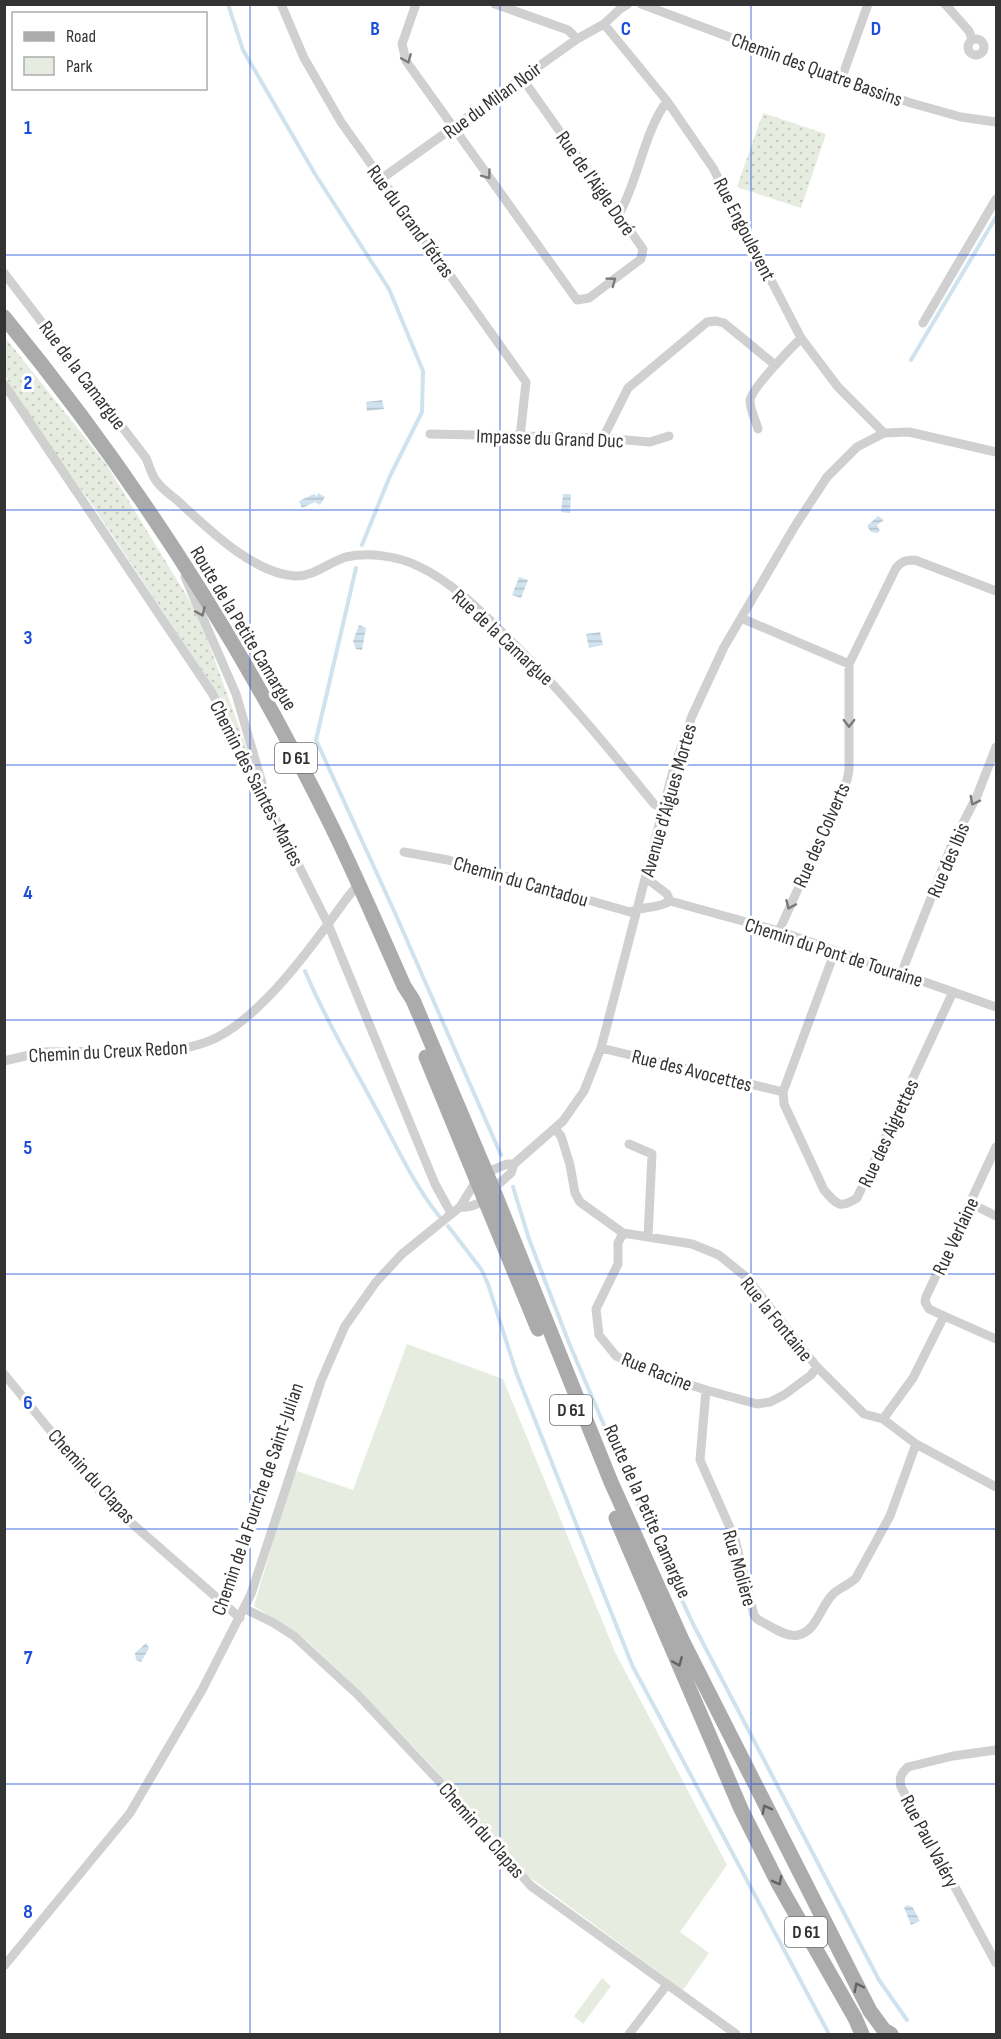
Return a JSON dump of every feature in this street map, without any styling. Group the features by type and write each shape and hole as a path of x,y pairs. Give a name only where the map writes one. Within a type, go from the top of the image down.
{"main road":[{"name":"Route de la Petite Camargue","path":"4,317 122,471 213,611 331,824 404,987 405,1004 611,1482 683,1642 870,2011 884,2030 891,2034"},
{"name":"Route de la Petite Camargue","path":"488,1194 602,1486 741,1809 778,1883 862,2034"}],"street":[{"name":"Rue du Grand Tétras","path":"281,4 292,35 341,122 526,382 520,437"},
{"path":"416,4 402,44 406,61 452,128"},
{"path":"495,4 567,30 577,39"},
{"path":"604,24 628,4"},
{"name":"Chemin des Quatre Bassins","path":"641,4 841,80 927,108 996,122"},
{"path":"841,80 868,4"},
{"path":"945,4 969,31 972,39"},
{"name":"Rue du Milan Noir","path":"381,179 577,39 604,24"},
{"name":"Rue Engoulevent","path":"604,24 667,101 713,168 801,338 838,387 884,433"},
{"name":"Rue de l'Aigle Doré","path":"452,128 577,300 589,298 641,260 643,249 522,78"},
{"path":"619,214 629,197 658,113 667,101"},
{"path":"923,323 996,199"},
{"name":"Rue de la Camargue","path":"4,273 146,458 155,481 205,526 267,569 288,575 312,573 346,558 366,556 383,556 417,565 456,590 481,612 566,698 654,804 664,808"},
{"path":"603,438 628,388 707,322 724,323 775,365"},
{"path":"758,429 750,401 753,393 775,365 801,338"},
{"name":"Chemin des Saintes-Maries","path":"4,384 212,693 328,924 435,1184 451,1213"},
{"name":"Avenue d'Aigues Mortes","path":"488,1194 511,1173 514,1164 563,1121 584,1090 601,1048 673,771 692,716 724,647 795,526 827,477 857,447 884,433 909,432 996,452"},
{"name":"Impasse du Grand Duc","path":"430,434 603,438 650,442 669,436"},
{"path":"167,540 200,609 236,694 269,805"},
{"path":"741,618 849,664 901,562 915,560 996,591"},
{"name":"Rue des Colverts","path":"778,931 847,780 849,770 849,664"},
{"name":"Rue des Ibis","path":"902,974 953,842 977,796 996,747"},
{"name":"Chemin du Cantadou","path":"404,852 448,860 630,912 637,909"},
{"name":"Chemin du Pont de Touraine","path":"645,878 667,894 670,901 778,931 996,1007"},
{"name":"Chemin du Creux Redon","path":"4,1061 42,1052 177,1050 198,1046 217,1037 254,1010 292,970 359,884"},
{"path":"637,909 663,906 670,901"},
{"path":"783,1092 835,951"},
{"name":"Rue des Aigrettes","path":"783,1092 784,1104 824,1190 833,1202 846,1205 857,1198 953,992"},
{"name":"Rue des Avocettes","path":"601,1048 783,1092"},
{"name":"Rue la Fontaine","path":"555,1129 561,1136 570,1165 575,1193 580,1202 623,1233 692,1244 719,1256 746,1277 817,1367 864,1413 884,1419 916,1444 996,1487"},
{"path":"629,1144 652,1154 648,1237"},
{"name":"Rue Verlaine","path":"944,1316 929,1309 925,1302 926,1297 996,1147"},
{"name":"Avenue d'Aigues Mortes","path":"480,1177 507,1164 514,1164"},
{"name":"Chemin de la Fourche de Saint-Julian","path":"4,1966 130,1813 202,1690 245,1609 321,1381 345,1326 376,1282 402,1254 460,1207 480,1177"},
{"name":"Chemin de la Fourche de Saint-Julian","path":"460,1207 467,1208 481,1202 488,1194"},
{"path":"970,1203 996,1216"},
{"name":"Rue Racine","path":"623,1233 618,1243 618,1264 596,1310 599,1335 616,1356 648,1371 757,1404 770,1402 784,1395 811,1375 817,1367"},
{"path":"884,1419 912,1378 944,1316 996,1339"},
{"name":"Chemin du Clapas","path":"4,1374 112,1506 240,1618"},
{"name":"Rue Molière","path":"706,1390 700,1460 735,1539 754,1615 757,1619 786,1634 800,1635 812,1628 833,1593 856,1578 890,1516 916,1444"},
{"name":"Chemin du Clapas","path":"245,1609 294,1636 358,1695 438,1780 531,1886 666,1986 736,2034"},
{"name":"Rue Paul Valéry","path":"996,1750 953,1756 908,1767 902,1772 899,1780 996,1963"},
{"path":"629,2034 666,1986"}],"green space":[{"path":"763,113 826,134 801,208 737,187"},
{"path":"4,336 106,464 198,614 253,765 199,666 95,509 21,406 5,375"},
{"path":"407,1344 503,1379 615,1652 727,1865 680,1932 709,1953 683,1990 528,1876 432,1766 358,1689 306,1640 254,1606 294,1470 353,1490"},
{"path":"602,1978 611,1986 583,2024 574,2016"}],"water":[{"path":"382,400 384,409 367,411 366,402"},
{"path":"318,493 325,497 320,505 315,502 302,508 299,501 314,494 317,496"},
{"path":"563,494 571,494 570,513 561,512"},
{"path":"878,516 884,520 877,525 880,531 871,532 867,526"},
{"path":"519,577 528,580 521,598 512,595"},
{"path":"359,625 366,628 362,650 356,649 353,641"},
{"path":"600,632 603,645 589,648 586,634"},
{"path":"146,1643 149,1648 141,1662 136,1660 135,1653"},
{"path":"912,1906 920,1921 911,1925 904,1907"}],"waterway":[{"path":"228,4 243,50 315,174 389,289 423,371 422,412 390,476 362,545"},
{"path":"911,360 996,217"},
{"path":"356,568 316,740 501,1155"},
{"path":"305,971 329,1022 404,1161 439,1216"},
{"path":"513,1187 529,1239 569,1343 635,1498 693,1624 879,1980 907,2020"},
{"path":"448,1226 481,1269 488,1284 516,1372 632,1665 829,2034"}]}
